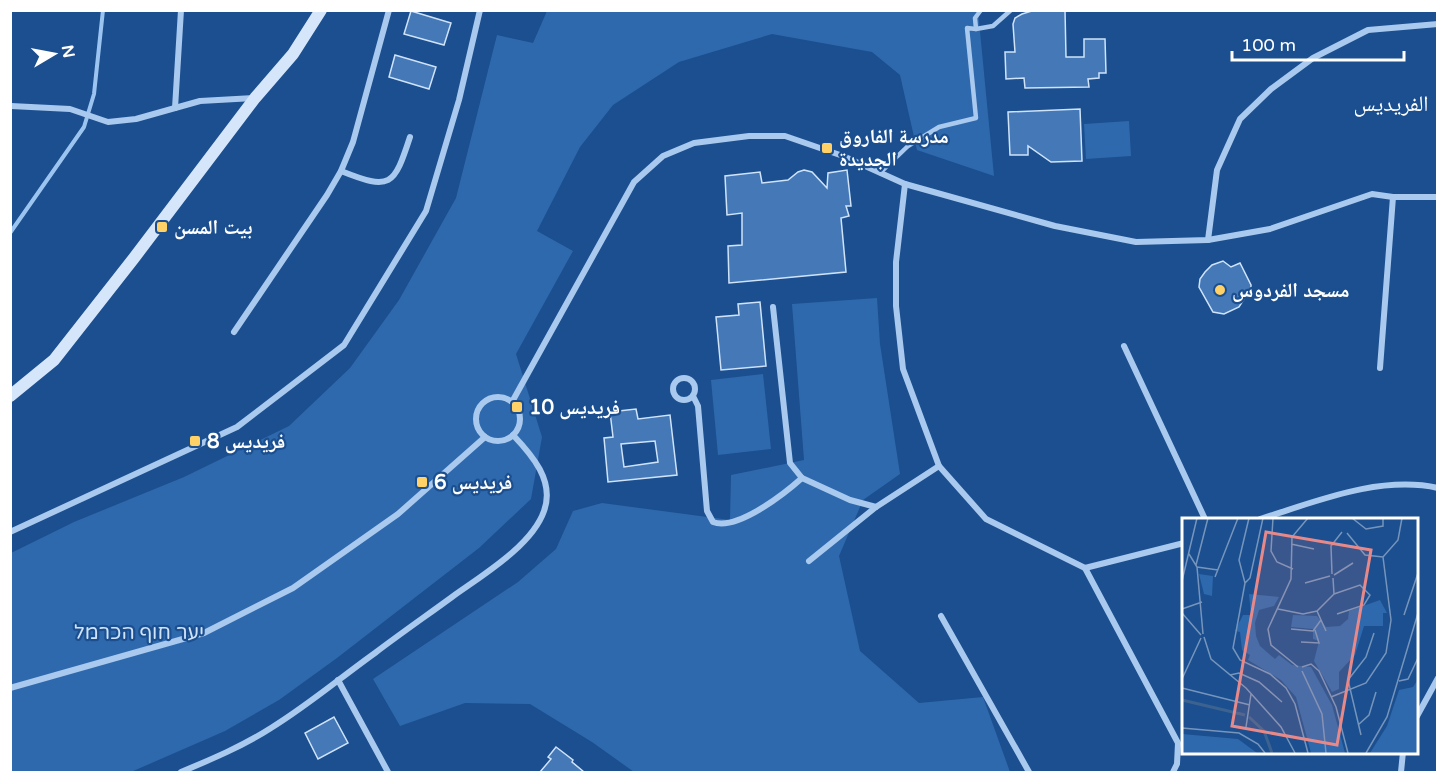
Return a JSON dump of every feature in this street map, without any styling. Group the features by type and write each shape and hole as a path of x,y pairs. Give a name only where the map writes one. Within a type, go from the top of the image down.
{"street":[{"path":"175,108 181,10"},
{"path":"10,396 54,360 255,98 293,54 321,10"},
{"path":"234,332 341,171 353,141 389,10"},
{"path":"10,532 237,428 344,345 426,211 459,100 480,10"},
{"path":"1208,240 1217,170 1240,119 1271,89 1313,58 1368,30 1437,24"},
{"path":"11,106 70,109 108,122 136,119 200,101 255,98"},
{"path":"512,402 634,182 663,156 694,143 749,136 785,136 843,156 905,184 1055,226 1136,242 1208,240 1270,229 1372,194 1437,197"},
{"path":"341,171 370,182 388,180 397,172 410,137"},
{"path":"905,184 896,262 896,306 903,369 939,466 986,519 1085,568 1178,743 1177,764 1173,772"},
{"path":"1380,368 1393,196"},
{"path":"773,307 790,463 802,478 850,500 876,507"},
{"path":"1124,346 1205,518"},
{"path":"693,396 698,406 707,512 713,522 725,523 748,516 802,478"},
{"path":"499,397 512,402 520,414 518,429 513,435 499,441 480,432 476,418 481,405 486,400 499,397"},
{"path":"181,772 233,749 272,728 506,557 527,537 546,509 547,493 544,479 531,454 513,435"},
{"path":"10,688 204,633 293,588 398,514 485,436"},
{"path":"809,561 876,507 939,466"},
{"path":"1263,518 1347,493 1383,486 1437,488"},
{"path":"1085,568 1182,544"},
{"path":"941,616 1029,772"},
{"path":"1418,713 1437,678"},
{"path":"338,680 388,772"},
{"path":"1401,772 1403,753"}],"lane":[{"path":"976,29 975,18 981,10"},
{"path":"880,173 908,146 939,127 976,118 967,28 993,26 1011,10"}],"green space":[{"name":"יער חוף הכרמל","path":"547,11 978,11 994,176 917,150 900,75 872,52 772,34 679,62 613,105 580,147 537,231 573,251 516,354 542,437 531,499 479,548 337,658 279,700 225,731 131,772 11,772 11,553 74,522 184,477 289,426 350,368 399,300 456,198 497,35 533,43"},
{"path":"1129,121 1131,156 1086,159 1084,124"},
{"path":"877,298 880,344 900,474 863,500 839,556 860,651 919,703 983,697 1010,772 634,772 592,742 530,704 465,703 400,726 373,679 518,582 556,549 573,511 602,503 730,520 731,475 804,460 792,304"},
{"path":"763,374 771,449 718,455 711,380"}],"building":[{"path":"1035,10 1065,10 1066,57 1084,57 1084,39 1105,39 1106,73 1099,73 1099,78 1088,79 1089,87 1025,88 1024,78 1006,79 1005,52 1015,52 1013,24 1015,18"},
{"path":"411,11 451,23 444,45 404,34"},
{"path":"395,55 436,67 429,89 389,77"},
{"path":"1080,109 1082,161 1051,162 1028,146 1028,155 1010,155 1008,112"},
{"path":"804,170 812,172 827,188 828,173 847,170 851,206 846,206 849,216 841,218 846,272 729,283 728,246 742,245 742,213 727,215 725,176 760,172 762,183 788,180"},
{"path":"1223,261 1231,267 1240,263 1251,285 1251,295 1246,296 1239,307 1224,314 1213,312 1199,287 1200,279 1205,272 1212,265"},
{"path":"760,302 766,366 721,370 716,317 739,315 738,304"},
{"path":"636,409 638,419 670,415 677,475 608,482 604,438 613,437 610,412","holes":["655,441 658,462 624,467 621,444"]},
{"path":"334,717 348,743 318,759 305,733"},
{"path":"556,747 584,772 540,772 551,759 548,757"}],"waterway":[{"path":"10,233 84,127 94,94 103,10"}],"place":[{"name":"مدرسة الفاروق الجديدة","path":"827,148"},
{"name":"بيت المسن","path":"162,227"},
{"name":"مسجد الفردوس","path":"1220,290"},
{"name":"فريديس 10","path":"517,407"},
{"name":"فريديس 8","path":"195,441"},
{"name":"فريديس 6","path":"422,482"}],"district":[{"name":"الفريديس","path":"1391,103"}]}
